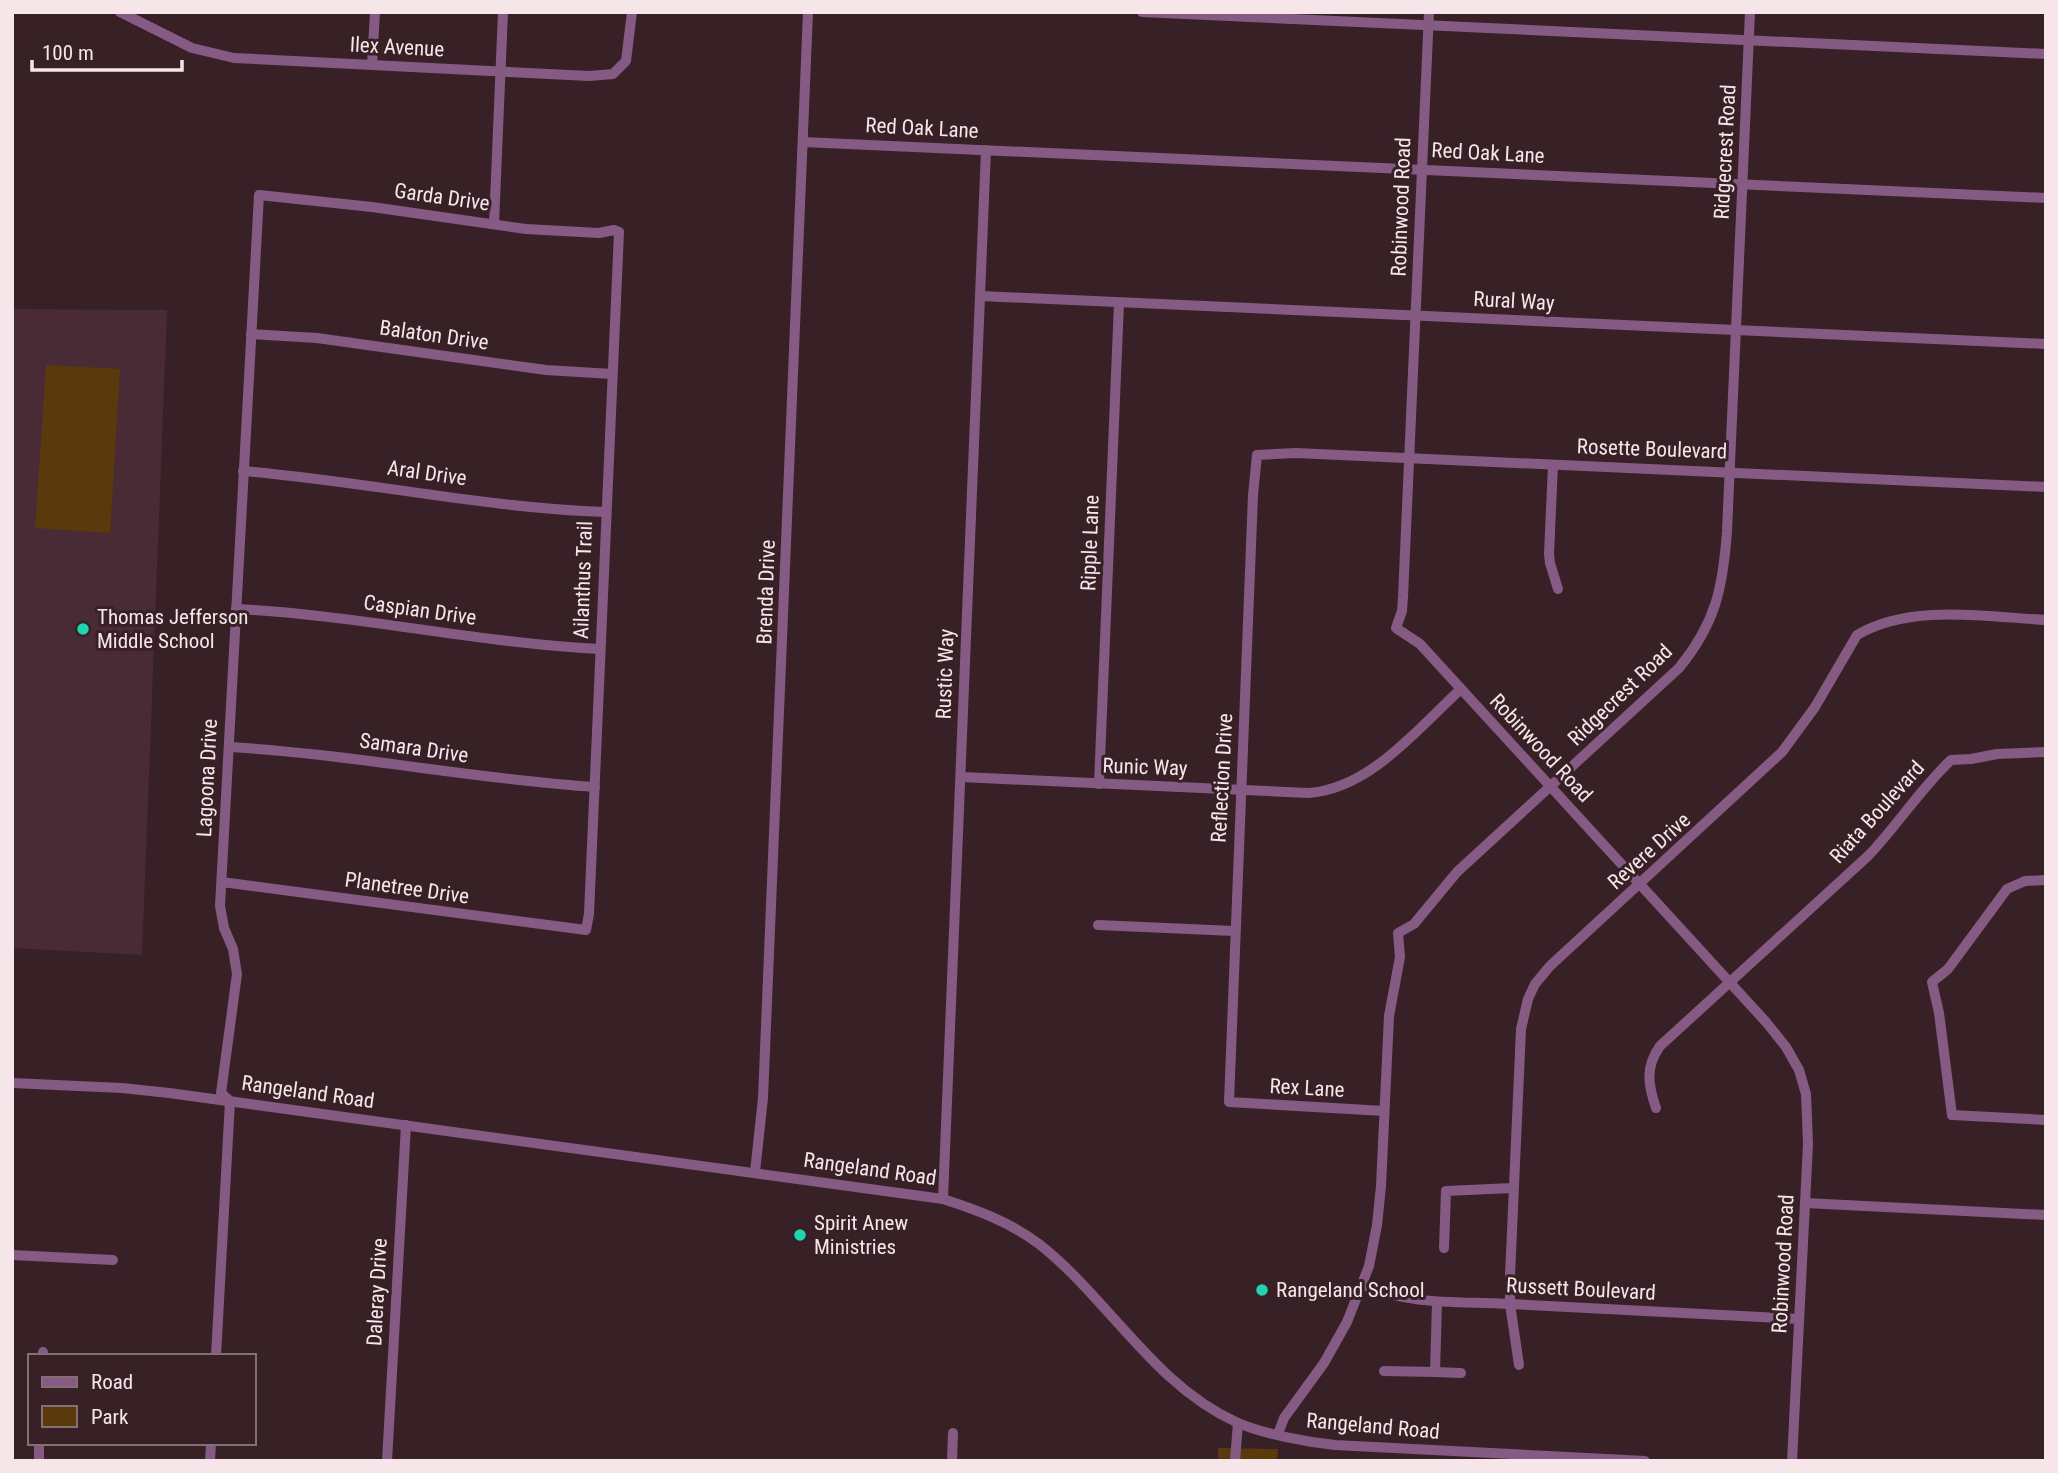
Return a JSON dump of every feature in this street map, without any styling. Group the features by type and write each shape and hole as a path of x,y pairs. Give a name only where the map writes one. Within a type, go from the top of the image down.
{"street":[{"name":"Ilex Avenue","path":"120,12 192,48 220,56 589,76 618,72 626,61 632,12"},
{"path":"372,65 375,12"},
{"path":"494,224 503,12"},
{"name":"Brenda Drive","path":"755,1172 760,1145 764,1085 808,12"},
{"path":"1142,12 2046,54"},
{"name":"Robinwood Road","path":"1429,12 1403,597 1402,611 1395,628 1420,644 1729,982 1786,1047 1803,1082 1808,1106 1792,1461"},
{"name":"Ridgecrest Road","path":"1278,1434 1284,1418 1324,1363 1347,1322 1363,1285 1377,1225 1381,1186 1391,997 1400,957 1398,933 1414,924 1457,872 1679,668 1701,638 1714,611 1722,582 1730,472 1750,12"},
{"name":"Red Oak Lane","path":"803,142 2046,198"},
{"name":"Rustic Way","path":"943,1199 986,150"},
{"name":"Garda Drive","path":"259,195 555,231 618,232"},
{"name":"Lagoona Drive","path":"216,1354 230,1101 221,1093 237,974 233,950 222,919 222,882 259,195"},
{"name":"Ailanthus Trail","path":"586,930 595,787 618,232"},
{"name":"Rural Way","path":"981,296 2046,344"},
{"name":"Ripple Lane","path":"1099,784 1119,303"},
{"name":"Balaton Drive","path":"251,334 317,338 546,370 612,374"},
{"name":"Rosette Boulevard","path":"1257,455 1296,453 2046,487"},
{"name":"Reflection Drive","path":"1229,1102 1252,509 1257,455"},
{"path":"1553,465 1549,563 1558,589"},
{"name":"Aral Drive","path":"243,471 313,477 535,507 606,512"},
{"name":"Caspian Drive","path":"236,610 293,612 503,641 600,649"},
{"name":"Revere Drive","path":"1519,1365 1510,1304 1513,1188 1521,1029 1528,999 1535,984 1550,966 1782,752 1815,706 1857,635 1866,629 1900,619 1926,616 2046,620"},
{"name":"Runic Way","path":"961,777 1308,793 1329,790 1350,783 1381,761 1461,689"},
{"name":"Samara Drive","path":"229,747 283,750 523,783 595,787"},
{"name":"Riata Boulevard","path":"1656,1108 1648,1080 1649,1068 1656,1052 1666,1040 1868,856 1951,760 1997,754 2046,752"},
{"path":"2046,880 2025,881 2007,889 1948,969 1932,982 1939,1013 1952,1115 2046,1120"},
{"name":"Planetree Drive","path":"222,882 586,930"},
{"path":"1098,925 1234,930"},
{"name":"Rangeland Road","path":"12,1083 122,1088 230,1101 943,1199 988,1214 1037,1242 1079,1279 1167,1373 1202,1401 1238,1423 1305,1441 1335,1445 1645,1461"},
{"name":"Rex Lane","path":"1229,1102 1384,1111"},
{"name":"Daleray Drive","path":"387,1461 406,1125"},
{"path":"1444,1248 1446,1191 1513,1188"},
{"path":"1805,1203 2046,1215"},
{"path":"12,1255 113,1260"},
{"name":"Russett Boulevard","path":"1363,1285 1398,1298 1437,1303 1510,1304 1799,1319"},
{"path":"1435,1372 1437,1303"},
{"path":"1384,1371 1461,1373"},
{"path":"1235,1461 1238,1423"},
{"path":"952,1461 953,1433"}],"shaded area":[{"name":"Thomas Jefferson Middle School","path":"12,309 167,310 142,955 12,948"}],"green space":[{"path":"46,365 120,369 110,533 35,528"},
{"path":"1218,1448 1278,1449 1277,1461 1218,1461"}],"place":[{"name":"Thomas Jefferson Middle School","path":"83,629"},
{"name":"Spirit Anew Ministries","path":"800,1235"},
{"name":"Rangeland School","path":"1262,1290"}]}
